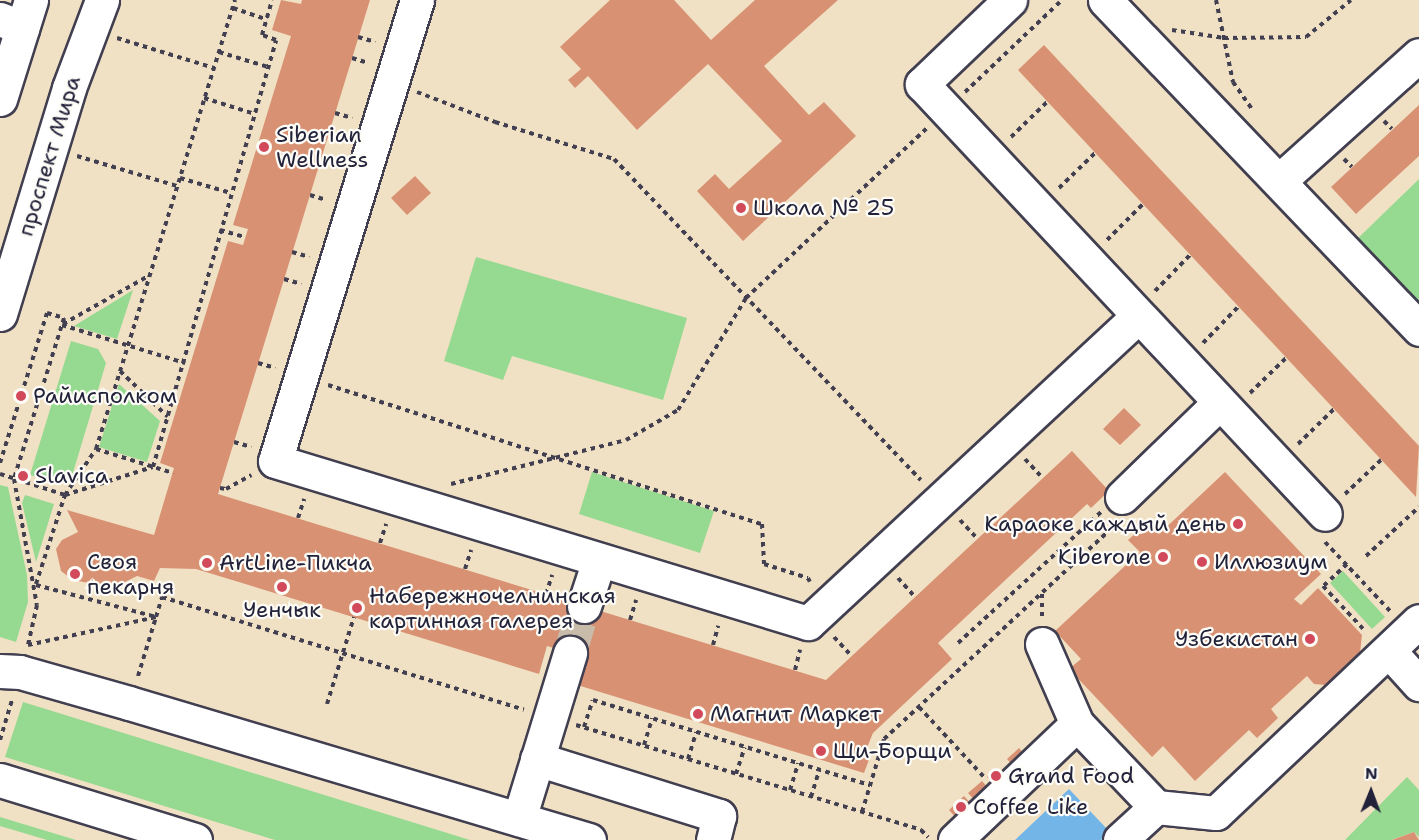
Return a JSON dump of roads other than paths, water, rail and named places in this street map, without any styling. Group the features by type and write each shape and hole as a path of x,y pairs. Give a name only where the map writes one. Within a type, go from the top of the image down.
{"main road":[{"name":"проспект Мира","path":"0,314 89,30 102,0"},
{"path":"417,0 276,461 808,623 1136,314"},
{"path":"1010,0 922,84 1278,465 1324,522"},
{"path":"1105,0 1419,329"},
{"path":"0,99 18,16"},
{"path":"1279,181 1419,55"},
{"path":"1123,507 1224,408"},
{"path":"584,606 599,560"},
{"path":"1405,628 1417,679"},
{"path":"1042,644 1077,724 1156,807 1216,813 1405,628"},
{"path":"519,819 570,653"},
{"path":"8,676 129,703 589,840"},
{"path":"955,840 1077,724"},
{"path":"537,759 719,816 713,840"},
{"path":"0,780 195,840"},
{"path":"1120,840 1156,807"}],"water":[{"path":"1069,789 1110,832 1101,840 1015,840"}],"tunnel":[{"path":"570,653 584,606"}],"place":[{"name":"Siberian Wellness","path":"264,147"},
{"name":"Школа № 25","path":"741,208"},
{"name":"Райисполком","path":"21,396"},
{"name":"Slavica","path":"23,476"},
{"name":"Караоке каждый день","path":"1238,524"},
{"name":"Kiberone","path":"1163,557"},
{"name":"Иллюзиум","path":"1202,562"},
{"name":"ArtLine-Пикча","path":"207,563"},
{"name":"Своя пекарня","path":"75,574"},
{"name":"Уенчык","path":"282,587"},
{"name":"Набережночелнинская картинная галерея","path":"357,608"},
{"name":"Узбекистан","path":"1310,639"},
{"name":"Магнит Маркет","path":"698,714"},
{"name":"Щи-Борщи","path":"821,751"},
{"name":"Grand Food","path":"996,776"},
{"name":"Coffee Like","path":"961,807"}]}
